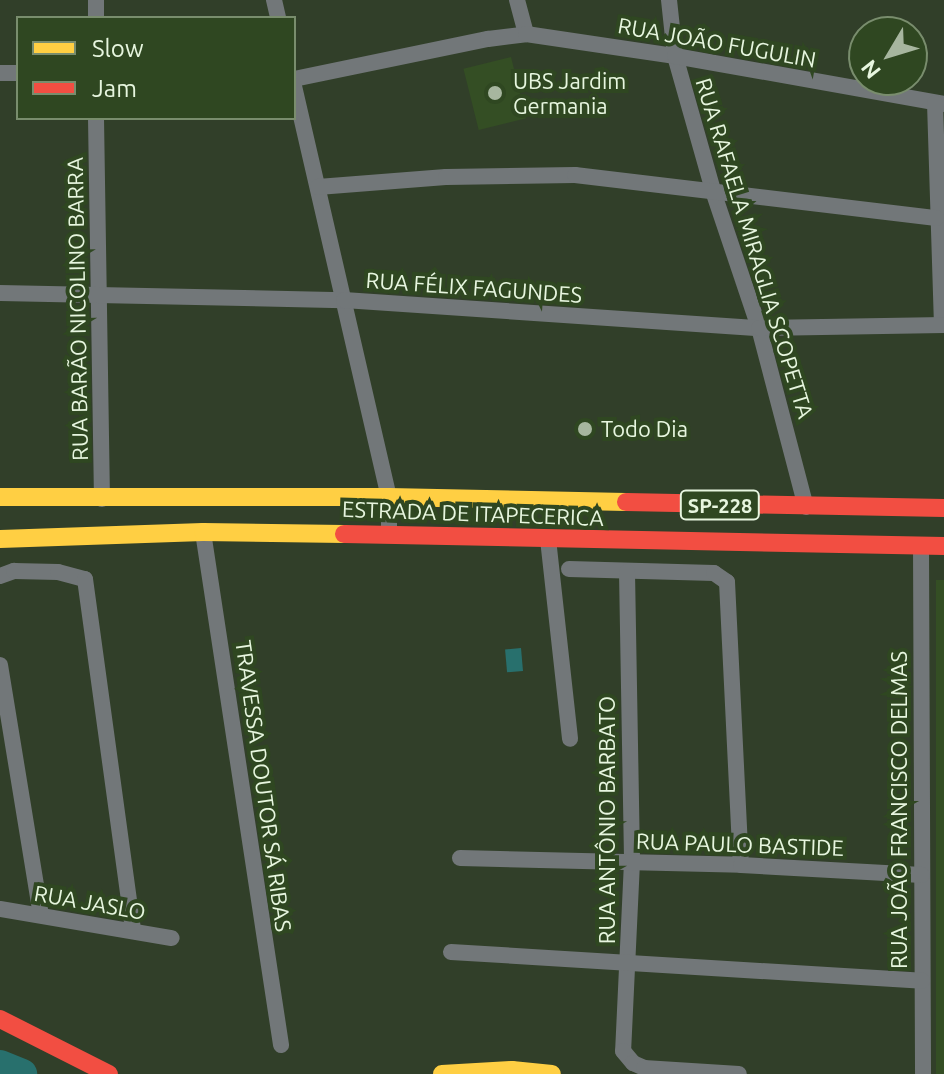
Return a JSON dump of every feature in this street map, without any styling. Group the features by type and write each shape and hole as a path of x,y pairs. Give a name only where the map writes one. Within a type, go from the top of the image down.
{"main road":[{"name":"ESTRADA DE ITAPECERICA","path":"0,497 389,497 944,508"},
{"path":"140,534 147,527 235,518 344,520 373,510 389,497"},
{"name":"ESTRADA DE ITAPECERICA","path":"0,539 203,532 944,546"},
{"path":"0,1019 109,1074"},
{"path":"442,1074 512,1070 552,1074"}],"street":[{"path":"517,0 526,34"},
{"name":"RUA RAFAELA MIRAGLIA SCOPETTA","path":"669,0 675,56 714,194 759,328 806,507"},
{"name":"RUA JOÃO FUGULIN","path":"296,79 526,34 675,56 939,103"},
{"path":"296,94 389,497 389,534"},
{"path":"939,103 936,218 943,325"},
{"name":"RUA BARÃO NICOLINO BARRA","path":"96,120 102,499"},
{"path":"318,187 532,174 575,175 714,194 936,218"},
{"name":"RUA FÉLIX FAGUNDES","path":"0,293 344,300 759,328 943,325"},
{"name":"TRAVESSA DOUTOR SÁ RIBAS","path":"203,532 281,1045"},
{"path":"548,539 570,739"},
{"name":"RUA JOÃO FRANCISCO DELMAS","path":"921,545 923,1074"},
{"path":"569,569 714,573 727,582 741,865"},
{"path":"0,576 14,571 58,572 85,579 133,931"},
{"name":"RUA ANTÔNIO BARBATO","path":"627,572 632,862 621,1043 633,1063 667,1070 739,1074"},
{"path":"0,665 41,915"},
{"name":"RUA PAULO BASTIDE","path":"460,858 741,865 922,875"},
{"name":"RUA JASLO","path":"0,909 172,938"},
{"path":"451,952 922,981"}],"shaded area":[{"name":"UBS Jardim Germania","path":"511,57 526,118 479,130 463,69"},
{"path":"936,580 944,580 944,1074 936,1074"}],"water":[{"path":"521,648 523,671 507,672 505,649"}],"waterway":[{"path":"0,1065 22,1074"}],"traffic: slow":[{"path":"0,497 389,497 626,502"},
{"path":"0,539 203,532 344,534"},
{"path":"442,1074 512,1070 552,1074"}],"traffic: jam":[{"path":"626,502 944,508"},
{"path":"344,534 944,546"},
{"path":"0,1019 109,1074"}],"place":[{"name":"UBS Jardim Germania","path":"495,93"},
{"name":"Todo Dia","path":"585,429"}]}
